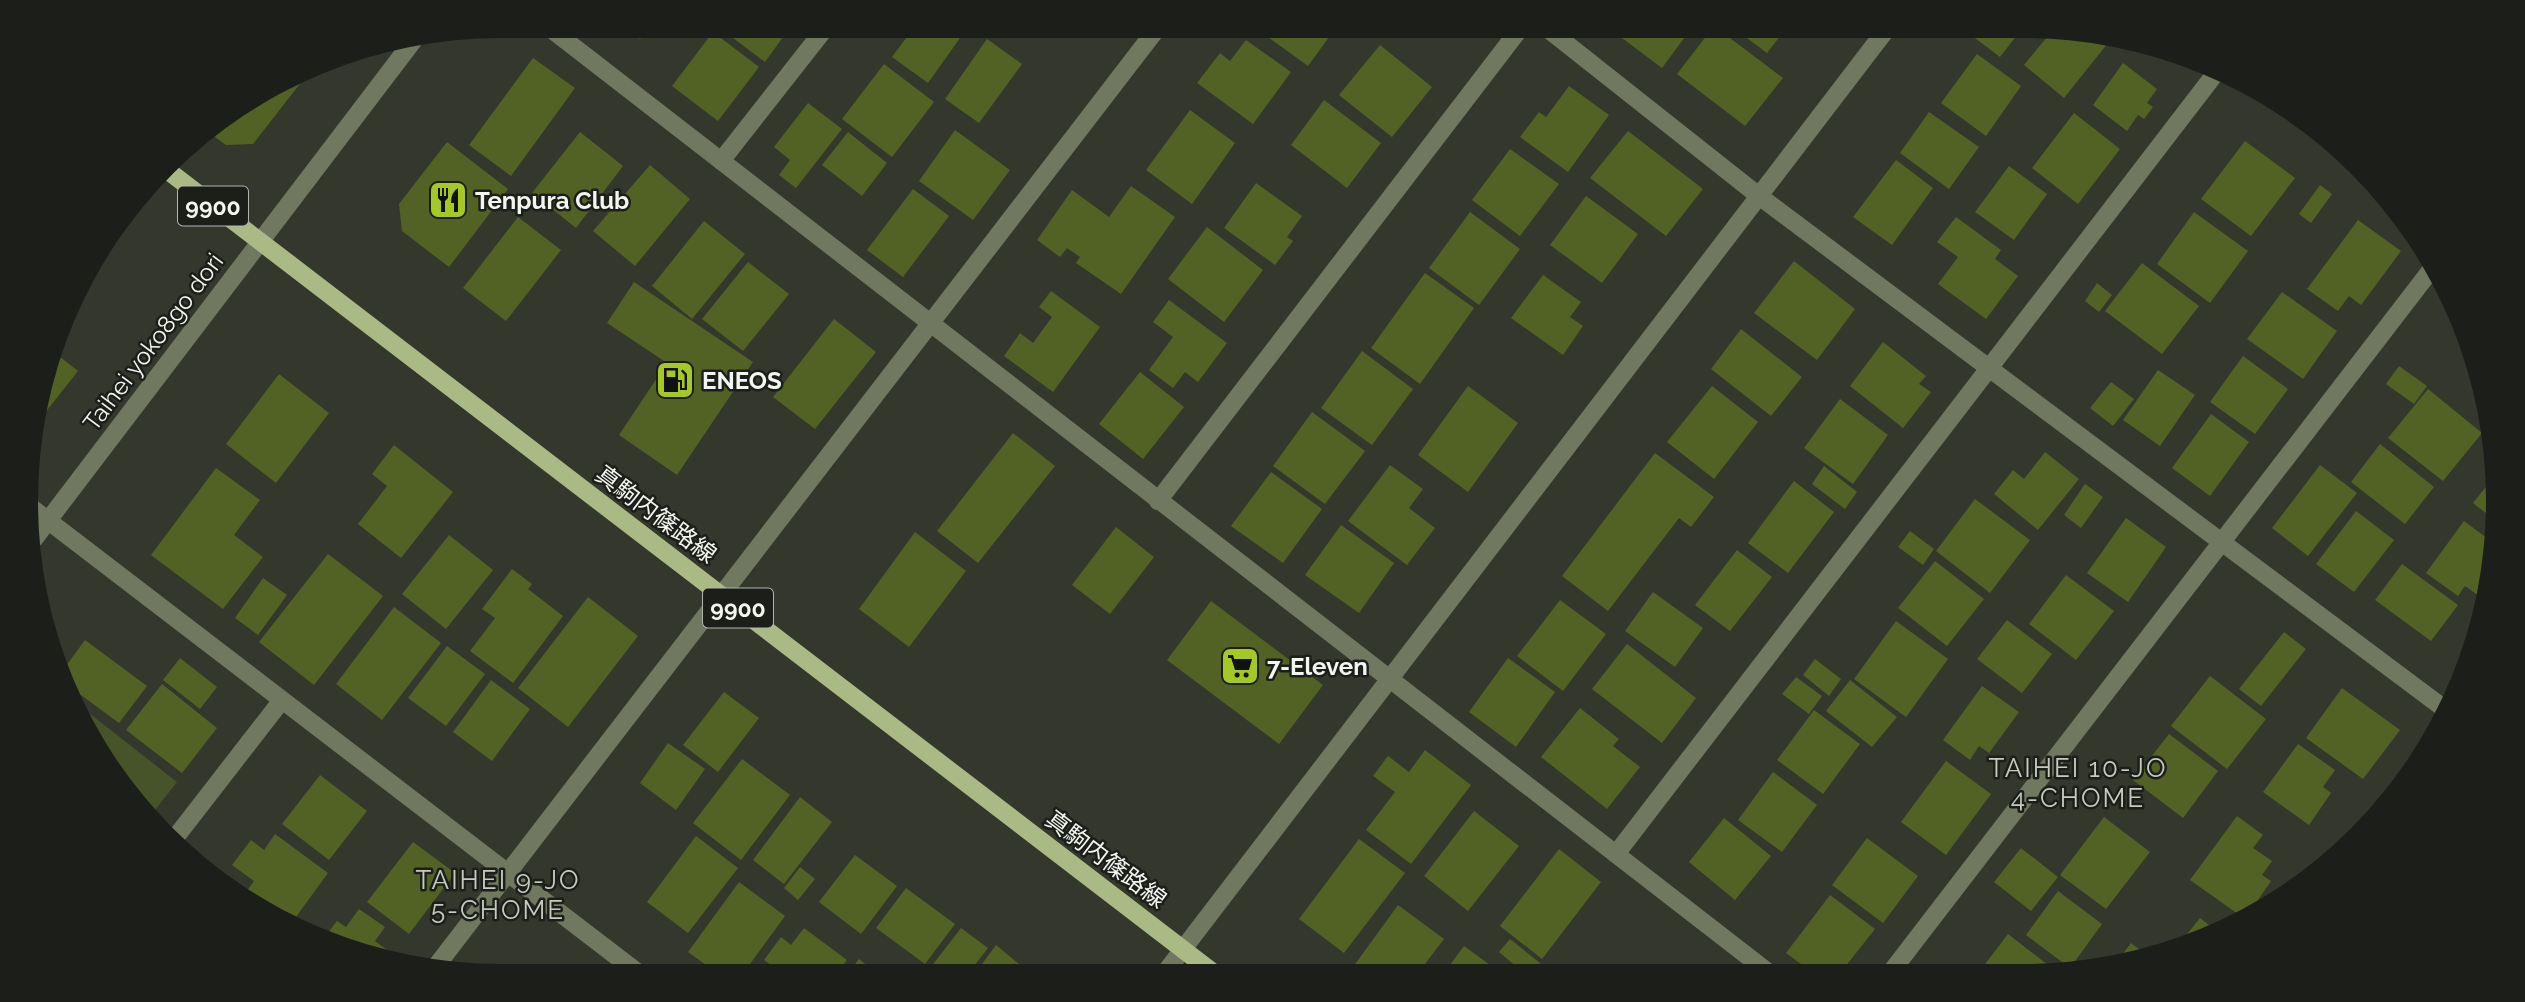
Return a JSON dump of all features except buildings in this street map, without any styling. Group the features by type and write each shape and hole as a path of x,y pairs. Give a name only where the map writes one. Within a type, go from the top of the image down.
{"main road":[{"name":"真駒内篠路線","path":"173,175 1202,964"}],"street":[{"path":"562,38 1759,964"},
{"path":"721,161 818,38"},
{"path":"441,960 1150,38"},
{"path":"1158,501 1513,38"},
{"path":"1559,38 1759,197 2439,705"},
{"path":"1172,964 1880,38"},
{"name":"Taihei yoko8go dori","path":"39,533 409,47"},
{"path":"1616,854 2211,78"},
{"path":"1897,964 2427,275"},
{"path":"38,513 627,964"},
{"path":"179,833 282,700"}],"green space":[{"path":"90,714 177,782 156,809 116,758"}],"place":[{"name":"Tenpura Club","path":"448,200"},
{"name":"ENEOS","path":"675,380"},
{"name":"7-Eleven","path":"1240,666"}],"district":[{"name":"TAIHEI 10-JO 4-CHOME","path":"2078,783"},
{"name":"TAIHEI 9-JO 5-CHOME","path":"498,895"}]}
